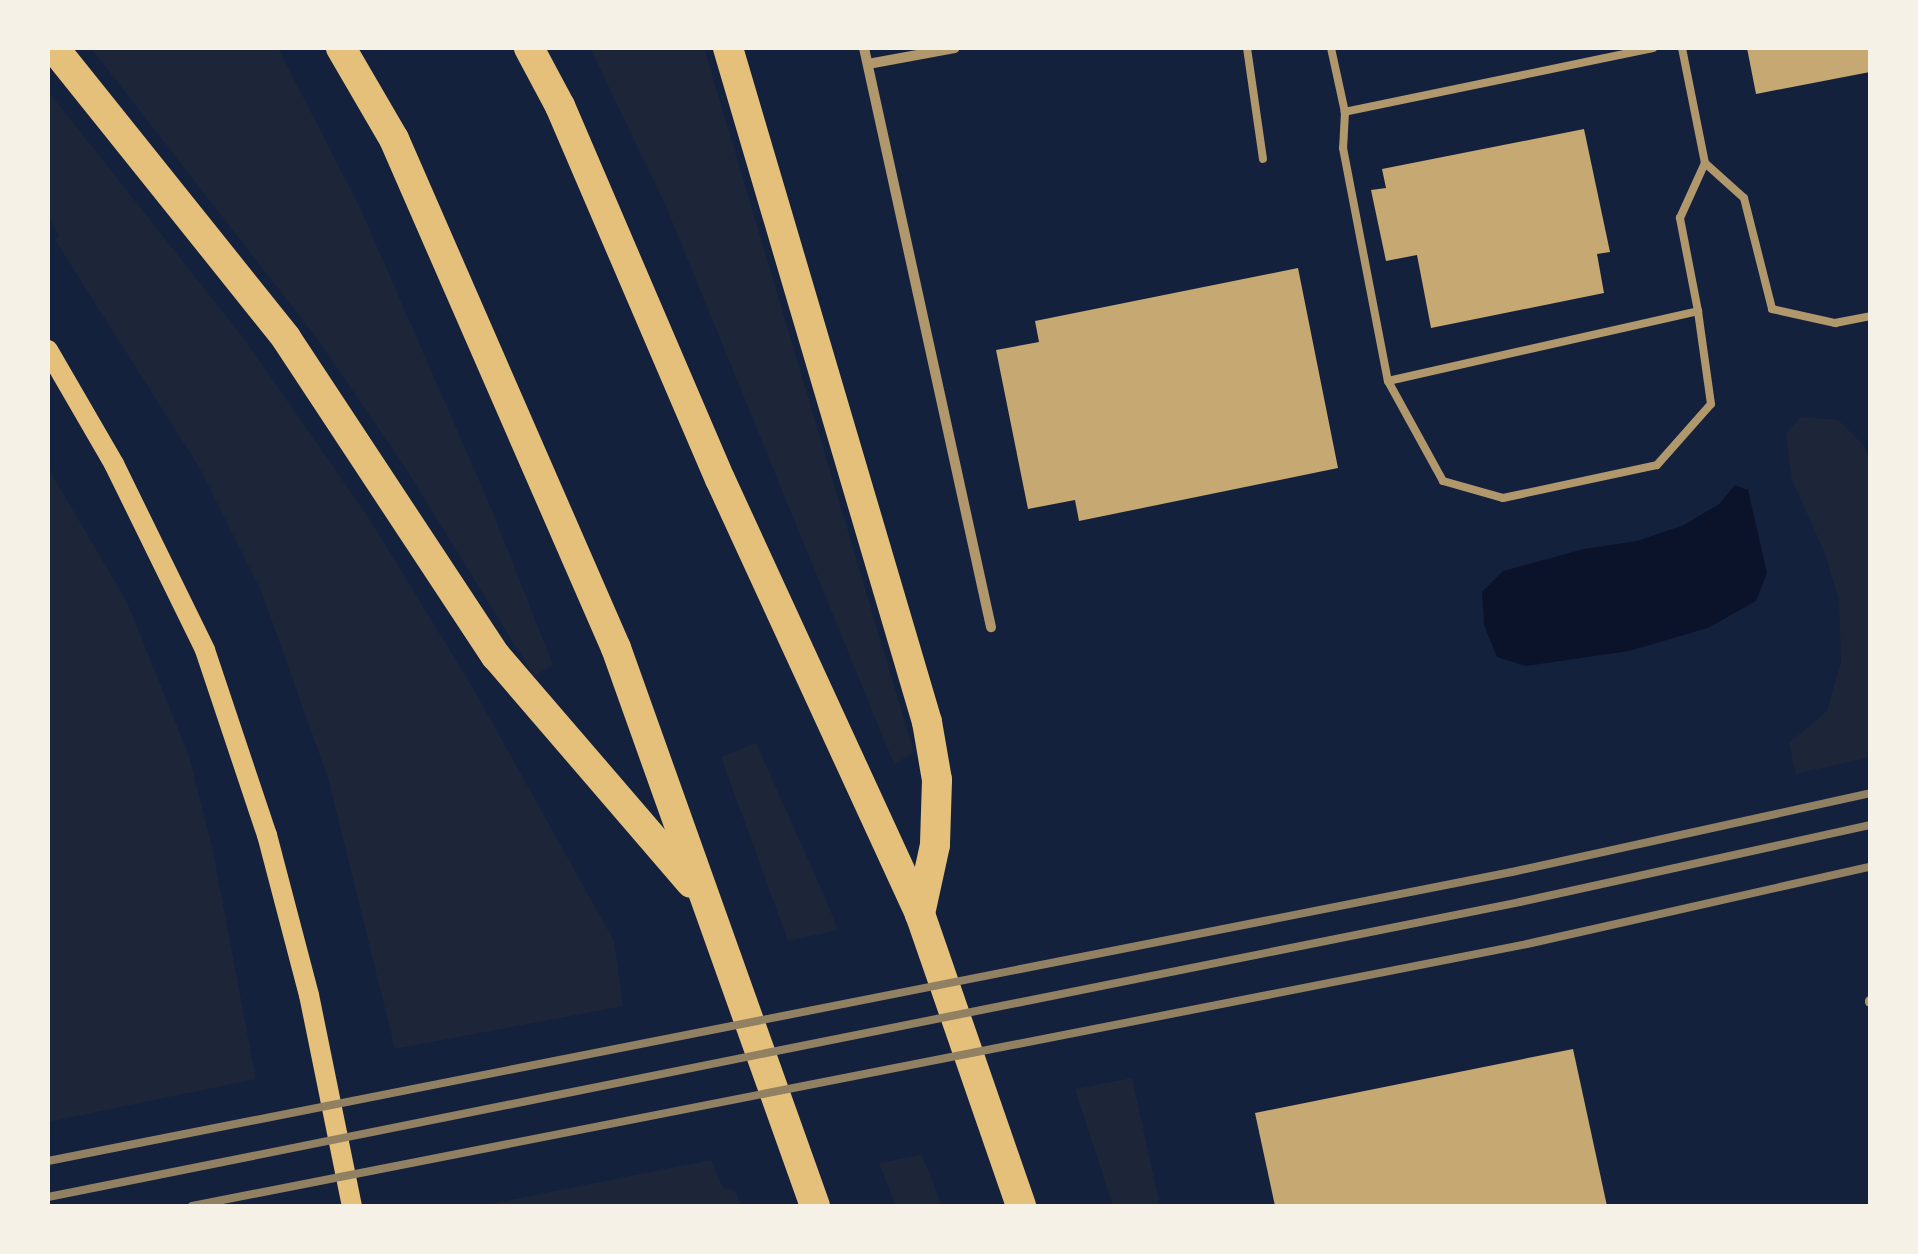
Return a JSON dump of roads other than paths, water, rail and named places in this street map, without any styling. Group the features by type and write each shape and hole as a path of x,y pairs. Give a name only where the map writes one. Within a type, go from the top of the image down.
{"highway":[{"path":"54,48 286,338 496,656 703,896"},
{"path":"341,48 394,139 616,648 814,1206"},
{"path":"529,48 560,106 720,479 920,914 1021,1206"},
{"path":"728,48 927,722 937,780 935,844 920,914"}],"main road":[{"path":"48,350 114,464 205,650 268,835 308,995 352,1206"}],"street":[{"path":"864,48 991,627"},
{"path":"868,64 955,48"}],"lane":[{"path":"1247,48 1263,160"},
{"path":"1331,48 1345,112 1343,148 1388,380 1443,481 1503,498 1657,465 1711,404 1680,218 1705,162 1682,48"},
{"path":"1345,112 1653,48"},
{"path":"1705,162 1744,198 1772,309 1834,323 1870,316"},
{"path":"1388,380 1698,311"}],"railway":[{"path":"48,1161 1512,872 1870,793"},
{"path":"48,1197 1520,902 1870,825"},
{"path":"192,1206 1527,944 1870,867"}]}
